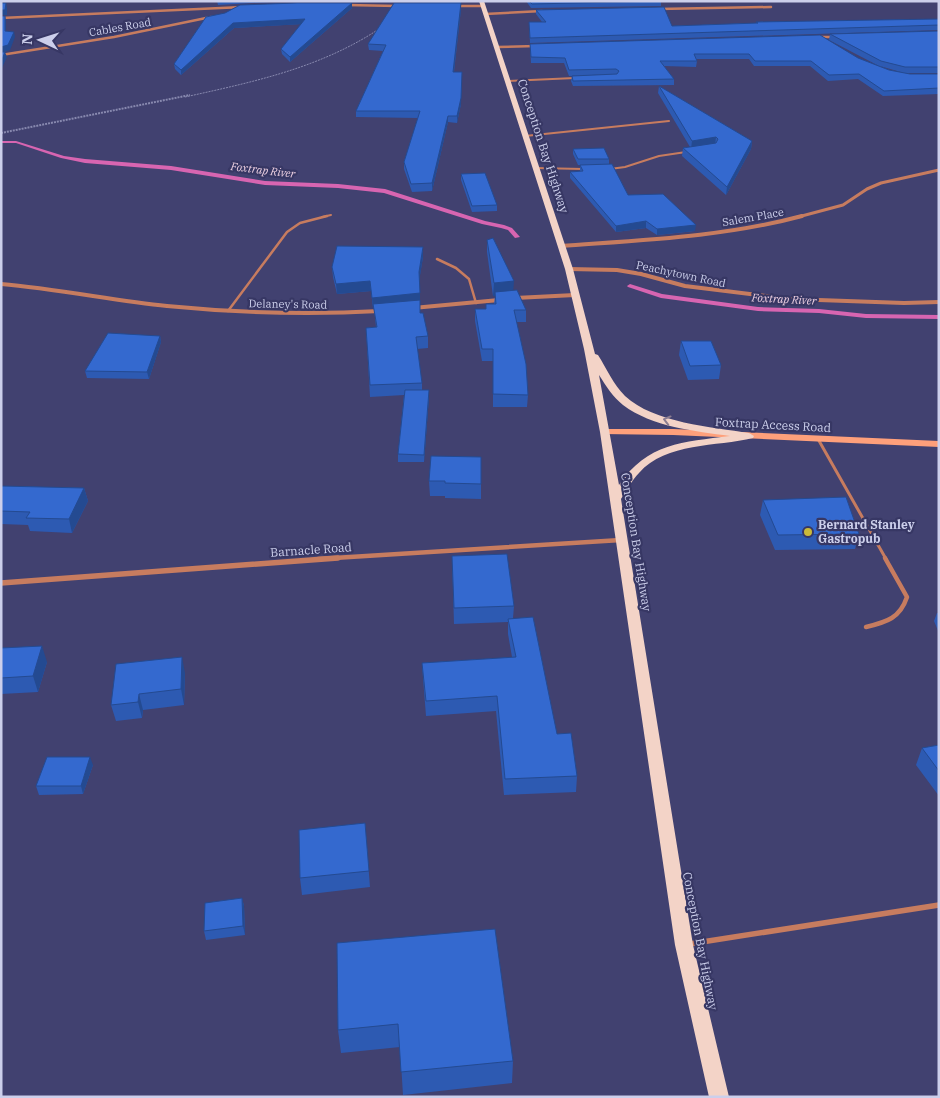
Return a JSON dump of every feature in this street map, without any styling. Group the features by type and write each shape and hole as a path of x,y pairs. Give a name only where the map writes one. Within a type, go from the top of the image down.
{"main road":[{"name":"Conception Bay Highway","path":"483,7 569,269 589,349 605,432 684,945 719,1097"},
{"path":"589,349 612,387 628,404 653,416 682,424 749,436"},
{"name":"Foxtrap Access Road","path":"605,432 939,444"},
{"path":"615,499 636,469 658,453 686,446 749,436"}],"street":[{"path":"343,5 399,6"},
{"path":"448,6 542,11"},
{"path":"230,12 240,7"},
{"path":"1,18 250,7"},
{"path":"652,9 771,7"},
{"name":"Cables Road","path":"1,55 134,34 217,16"},
{"path":"820,37 828,42"},
{"path":"810,38 840,37"},
{"path":"497,47 536,46"},
{"name":"Salem Place","path":"561,246 684,237 776,223 843,205 867,189 881,183 939,170"},
{"name":"Peachytown Road","path":"569,269 617,270 641,274 685,286 790,299 904,303 939,302"},
{"name":"Delaney's Road","path":"1,284 32,286 147,303 228,311 330,314 386,310"},
{"path":"514,299 575,295"},
{"path":"404,309 504,300"},
{"name":"Barnacle Road","path":"1,583 249,563 622,540"}],"lane":[{"path":"507,81 576,78"},
{"path":"524,136 669,121"},
{"path":"608,169 625,167 659,156 687,152"},
{"path":"535,168 590,169"},
{"path":"228,311 287,232 300,223 331,215"},
{"path":"437,259 456,268 469,279 476,303"},
{"path":"818,439 907,597 904,609 892,621 866,627"},
{"path":"684,945 939,905"}],"path":[{"path":"1,133 187,96 291,71 331,56 360,42 383,26 396,13 399,6"}],"building":[{"path":"529,1 661,1 532,4"},
{"path":"1,3 6,3 5,10 1,10"},
{"path":"352,3 290,57 281,49 305,19 233,23 181,70 174,64 206,17 225,13 240,5"},
{"path":"394,3 461,3 453,72 462,72 461,98 457,116 448,116 432,183 411,184 404,162 420,111 356,111 386,45 368,44"},
{"path":"664,7 672,26 758,23 756,22 939,19 939,25 530,38 529,22 546,22 536,10"},
{"path":"1,16 5,16 5,31 14,32 8,45 1,47"},
{"path":"939,31 939,67 905,67 881,61 830,34"},
{"path":"820,35 858,58 889,70 910,74 939,74 939,88 884,91 859,74 829,75 811,61 755,61 749,54 694,54 697,61 660,61 674,79 573,81 572,76 617,74 619,71 616,69 569,70 565,58 531,57 530,44"},
{"path":"1,52 5,52 1,62"},
{"path":"659,86 752,141 727,187 683,148 716,143 718,139 716,137 692,141"},
{"path":"604,148 609,159 578,159 573,149"},
{"path":"612,164 628,195 663,194 696,225 657,229 646,221 616,226 570,172 583,171 580,165"},
{"path":"485,173 497,205 472,206 461,174"},
{"path":"493,238 514,281 494,283 487,240"},
{"path":"337,246 423,247 419,272 420,293 372,298 370,281 336,284 332,267"},
{"path":"517,290 526,310 514,310 526,364 528,395 493,394 493,349 482,349 475,309 486,309 486,304 496,304 495,292"},
{"path":"420,300 420,313 423,313 428,336 416,337 422,383 370,385 366,328 377,327 373,304"},
{"path":"108,333 160,336 147,372 85,371"},
{"path":"681,341 711,341 721,365 690,366"},
{"path":"405,390 429,390 424,455 398,454"},
{"path":"431,456 481,457 481,484 429,481"},
{"path":"1,486 84,488 69,519 26,518 30,512 1,511"},
{"path":"846,497 859,534 778,535 763,500"},
{"path":"507,554 514,606 454,608 452,556"},
{"path":"533,617 557,734 571,733 577,776 505,779 497,696 426,701 422,663 516,657 508,619"},
{"path":"42,646 33,676 1,678 1,648"},
{"path":"182,657 181,689 139,694 138,702 111,705 116,664"},
{"path":"939,745 939,771 922,748"},
{"path":"47,757 90,757 81,786 36,786"},
{"path":"365,823 369,871 300,878 299,830"},
{"path":"242,898 243,926 204,931 205,903"},
{"path":"495,929 513,1061 401,1072 398,1024 338,1030 337,943"}],"waterway":[{"name":"Foxtrap River","path":"1,142 16,142 63,157 85,161 171,168 265,183 338,186 385,191 484,223 502,226 510,229 517,237"},
{"name":"Foxtrap River","path":"630,286 661,296 758,309 819,311 866,316 939,317"}],"place":[{"name":"Bernard Stanley Gastropub","path":"808,532"}]}
